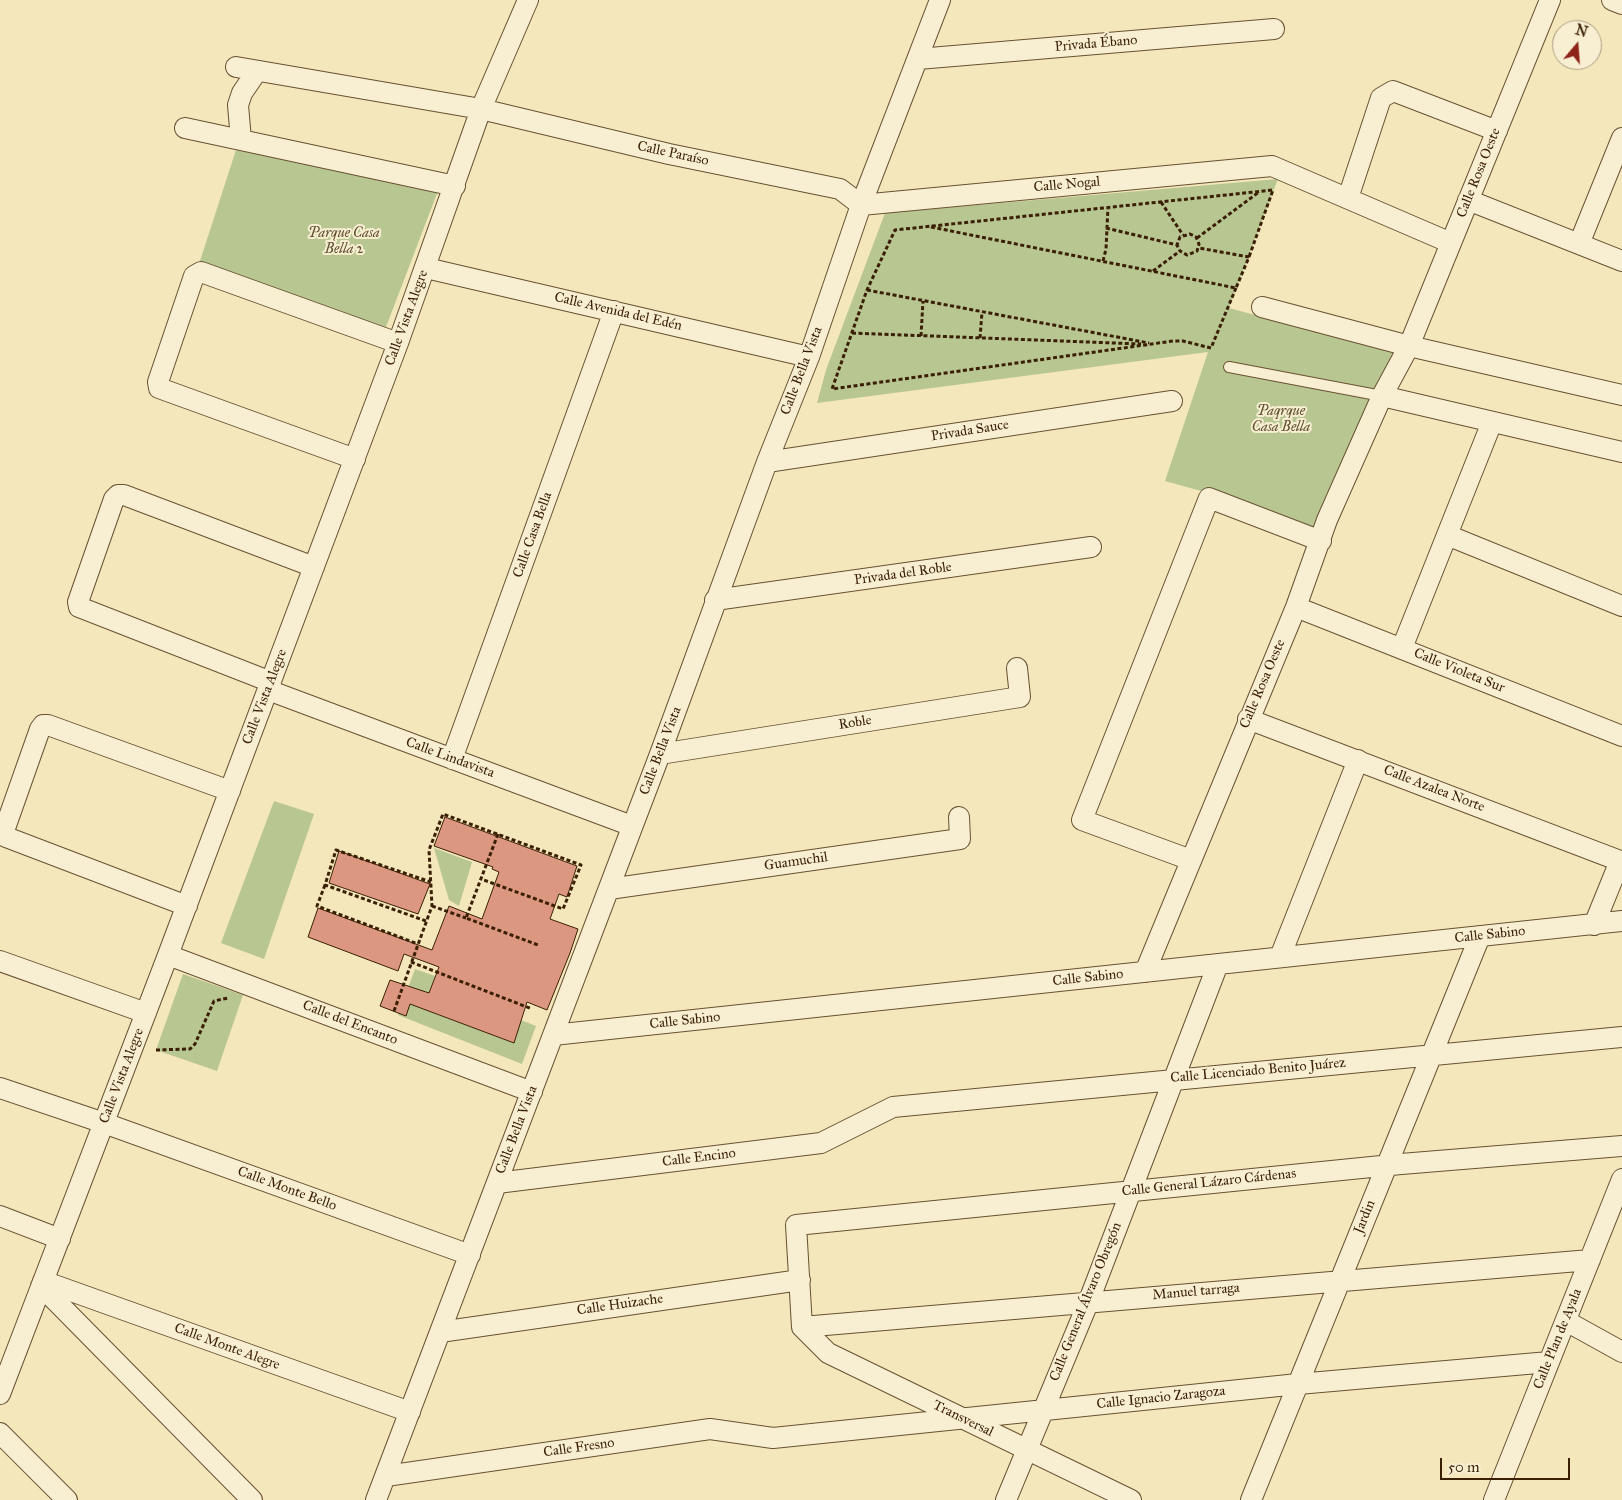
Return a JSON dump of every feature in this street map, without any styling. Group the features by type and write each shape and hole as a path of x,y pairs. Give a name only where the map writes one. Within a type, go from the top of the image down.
{"street":[{"name":"Calle Vista Alegre","path":"0,1394 187,906 355,459 426,268 481,109 528,0"},
{"name":"Calle Bella Vista","path":"376,1500 660,754 767,462 809,357 861,205 940,0"},
{"name":"Calle Rosa Oeste","path":"1144,972 1296,607 1327,520 1382,396 1409,346 1550,0"},
{"path":"1612,0 1622,4"},
{"name":"Privada Ébano","path":"918,59 1274,29"},
{"name":"Calle Paraíso","path":"236,68 481,109 669,154 840,189 861,205"},
{"path":"241,140 238,105 242,92 257,71"},
{"path":"1451,243 1348,198 1381,98 1393,91 1497,131"},
{"path":"185,128 455,186"},
{"path":"1579,244 1622,138"},
{"name":"Calle Nogal","path":"861,205 1272,166 1348,198"},
{"path":"1468,200 1622,261"},
{"name":"Calle Avenida del Edén","path":"426,268 809,357"},
{"path":"355,459 159,388 158,382 197,273 201,272 398,343"},
{"path":"1262,307 1409,346 1622,394"},
{"name":"Calle Casa Bella","path":"452,759 614,311"},
{"path":"1382,396 1622,452"},
{"name":"Privada Sauce","path":"767,462 1172,401"},
{"path":"1402,648 1492,422"},
{"name":"Calle Lindavista","path":"314,567 124,496 118,496 114,499 78,602 80,607 270,686 452,759 632,826"},
{"path":"1191,860 1082,820 1209,498 1321,540"},
{"path":"1446,535 1622,606"},
{"name":"Privada del Roble","path":"716,600 1091,548"},
{"name":"Calle Violeta Sur","path":"1296,607 1622,736"},
{"name":"Roble","path":"660,754 1020,697 1017,668"},
{"name":"Calle Azalea Norte","path":"1248,719 1620,861 1594,925"},
{"path":"187,906 6,837 4,831 43,725 48,725 230,791"},
{"path":"1280,957 1358,760"},
{"name":"Guamuchil","path":"609,889 960,839 959,817"},
{"name":"Calle Sabino","path":"553,1035 1622,921"},
{"name":"Jardin","path":"1251,1500 1430,1055 1480,936"},
{"name":"Calle del Encanto","path":"168,955 532,1092"},
{"path":"0,961 146,1013"},
{"name":"Calle General Álvaro Obregón","path":"1006,1500 1088,1303 1172,1079 1218,964"},
{"name":"Calle Licenciado Benito Juárez","path":"893,1107 1622,1037"},
{"name":"Calle Monte Bello","path":"0,1088 104,1123 470,1255"},
{"name":"Calle Encino","path":"497,1183 821,1143 893,1107"},
{"name":"Calle General Lázaro Cárdenas","path":"800,1280 796,1225 1130,1190 1622,1146"},
{"name":"Calle Plan de Ayala","path":"1494,1500 1622,1178"},
{"path":"0,1216 60,1239"},
{"name":"Manuel tarraga","path":"802,1327 1088,1303 1340,1279 1590,1260"},
{"path":"800,1280 802,1327"},
{"name":"Calle Huizache","path":"440,1332 800,1280"},
{"path":"42,1284 252,1500"},
{"name":"Calle Monte Alegre","path":"42,1284 410,1412"},
{"path":"1566,1321 1622,1352"},
{"name":"Transversal","path":"802,1327 828,1353 1131,1500"},
{"name":"Calle Ignacio Zaragoza","path":"773,1438 1298,1384 1549,1362"},
{"name":"Calle Fresno","path":"386,1476 710,1428 773,1438"},
{"path":"0,1433 67,1500"}],"lane":[{"path":"1229,367 1382,396"}],"path":[{"path":"1273,190 1249,257 1211,348 1183,340 832,389 867,290 895,230 1161,202 1273,190"},
{"path":"1197,238 1260,191"},
{"path":"1161,202 1183,235"},
{"path":"1103,261 1106,249 1108,207"},
{"path":"928,226 1236,288"},
{"path":"1106,228 1177,245 1180,251 1190,255 1198,248"},
{"path":"1183,235 1190,234 1197,238"},
{"path":"1177,245 1183,235"},
{"path":"1197,238 1198,248"},
{"path":"1198,248 1249,257"},
{"path":"1153,271 1180,251"},
{"path":"867,290 1153,344"},
{"path":"922,336 923,301"},
{"path":"980,338 982,312"},
{"path":"852,333 1153,344"},
{"path":"394,1011 432,906 429,850 443,814 581,865 563,909 481,879"},
{"path":"466,918 498,834"},
{"path":"418,944 317,906 336,850 431,882"},
{"path":"325,885 426,920"},
{"path":"432,906 538,945"},
{"path":"411,962 532,1009"},
{"path":"156,1050 190,1049 195,1044 214,1001 235,997"}],"green space":[{"name":"Parque Casa Bella 2","path":"236,150 438,191 386,327 198,267"},
{"name":"Paqrque Casa Bella","path":"1278,179 1229,308 1410,357 1390,398 1331,539 1212,494 1165,481 1208,352 817,403 826,370 885,213"},
{"path":"274,801 314,814 264,959 221,943"},
{"path":"434,848 472,862 459,906 449,900"},
{"path":"415,969 435,976 423,1009 513,1043 521,1020 536,1026 522,1064 398,1015"},
{"path":"183,974 243,995 217,1071 156,1050"}],"building":[{"path":"445,817 577,866 567,897 559,894 550,919 578,929 570,953 547,1010 527,1002 514,1043 410,1004 406,1016 380,1006 390,980 429,993 439,967 404,954 398,971 308,937 318,908 432,950 449,906 482,919 499,872 492,869 493,867 434,846"},
{"path":"339,851 430,884 418,914 329,883"}]}
